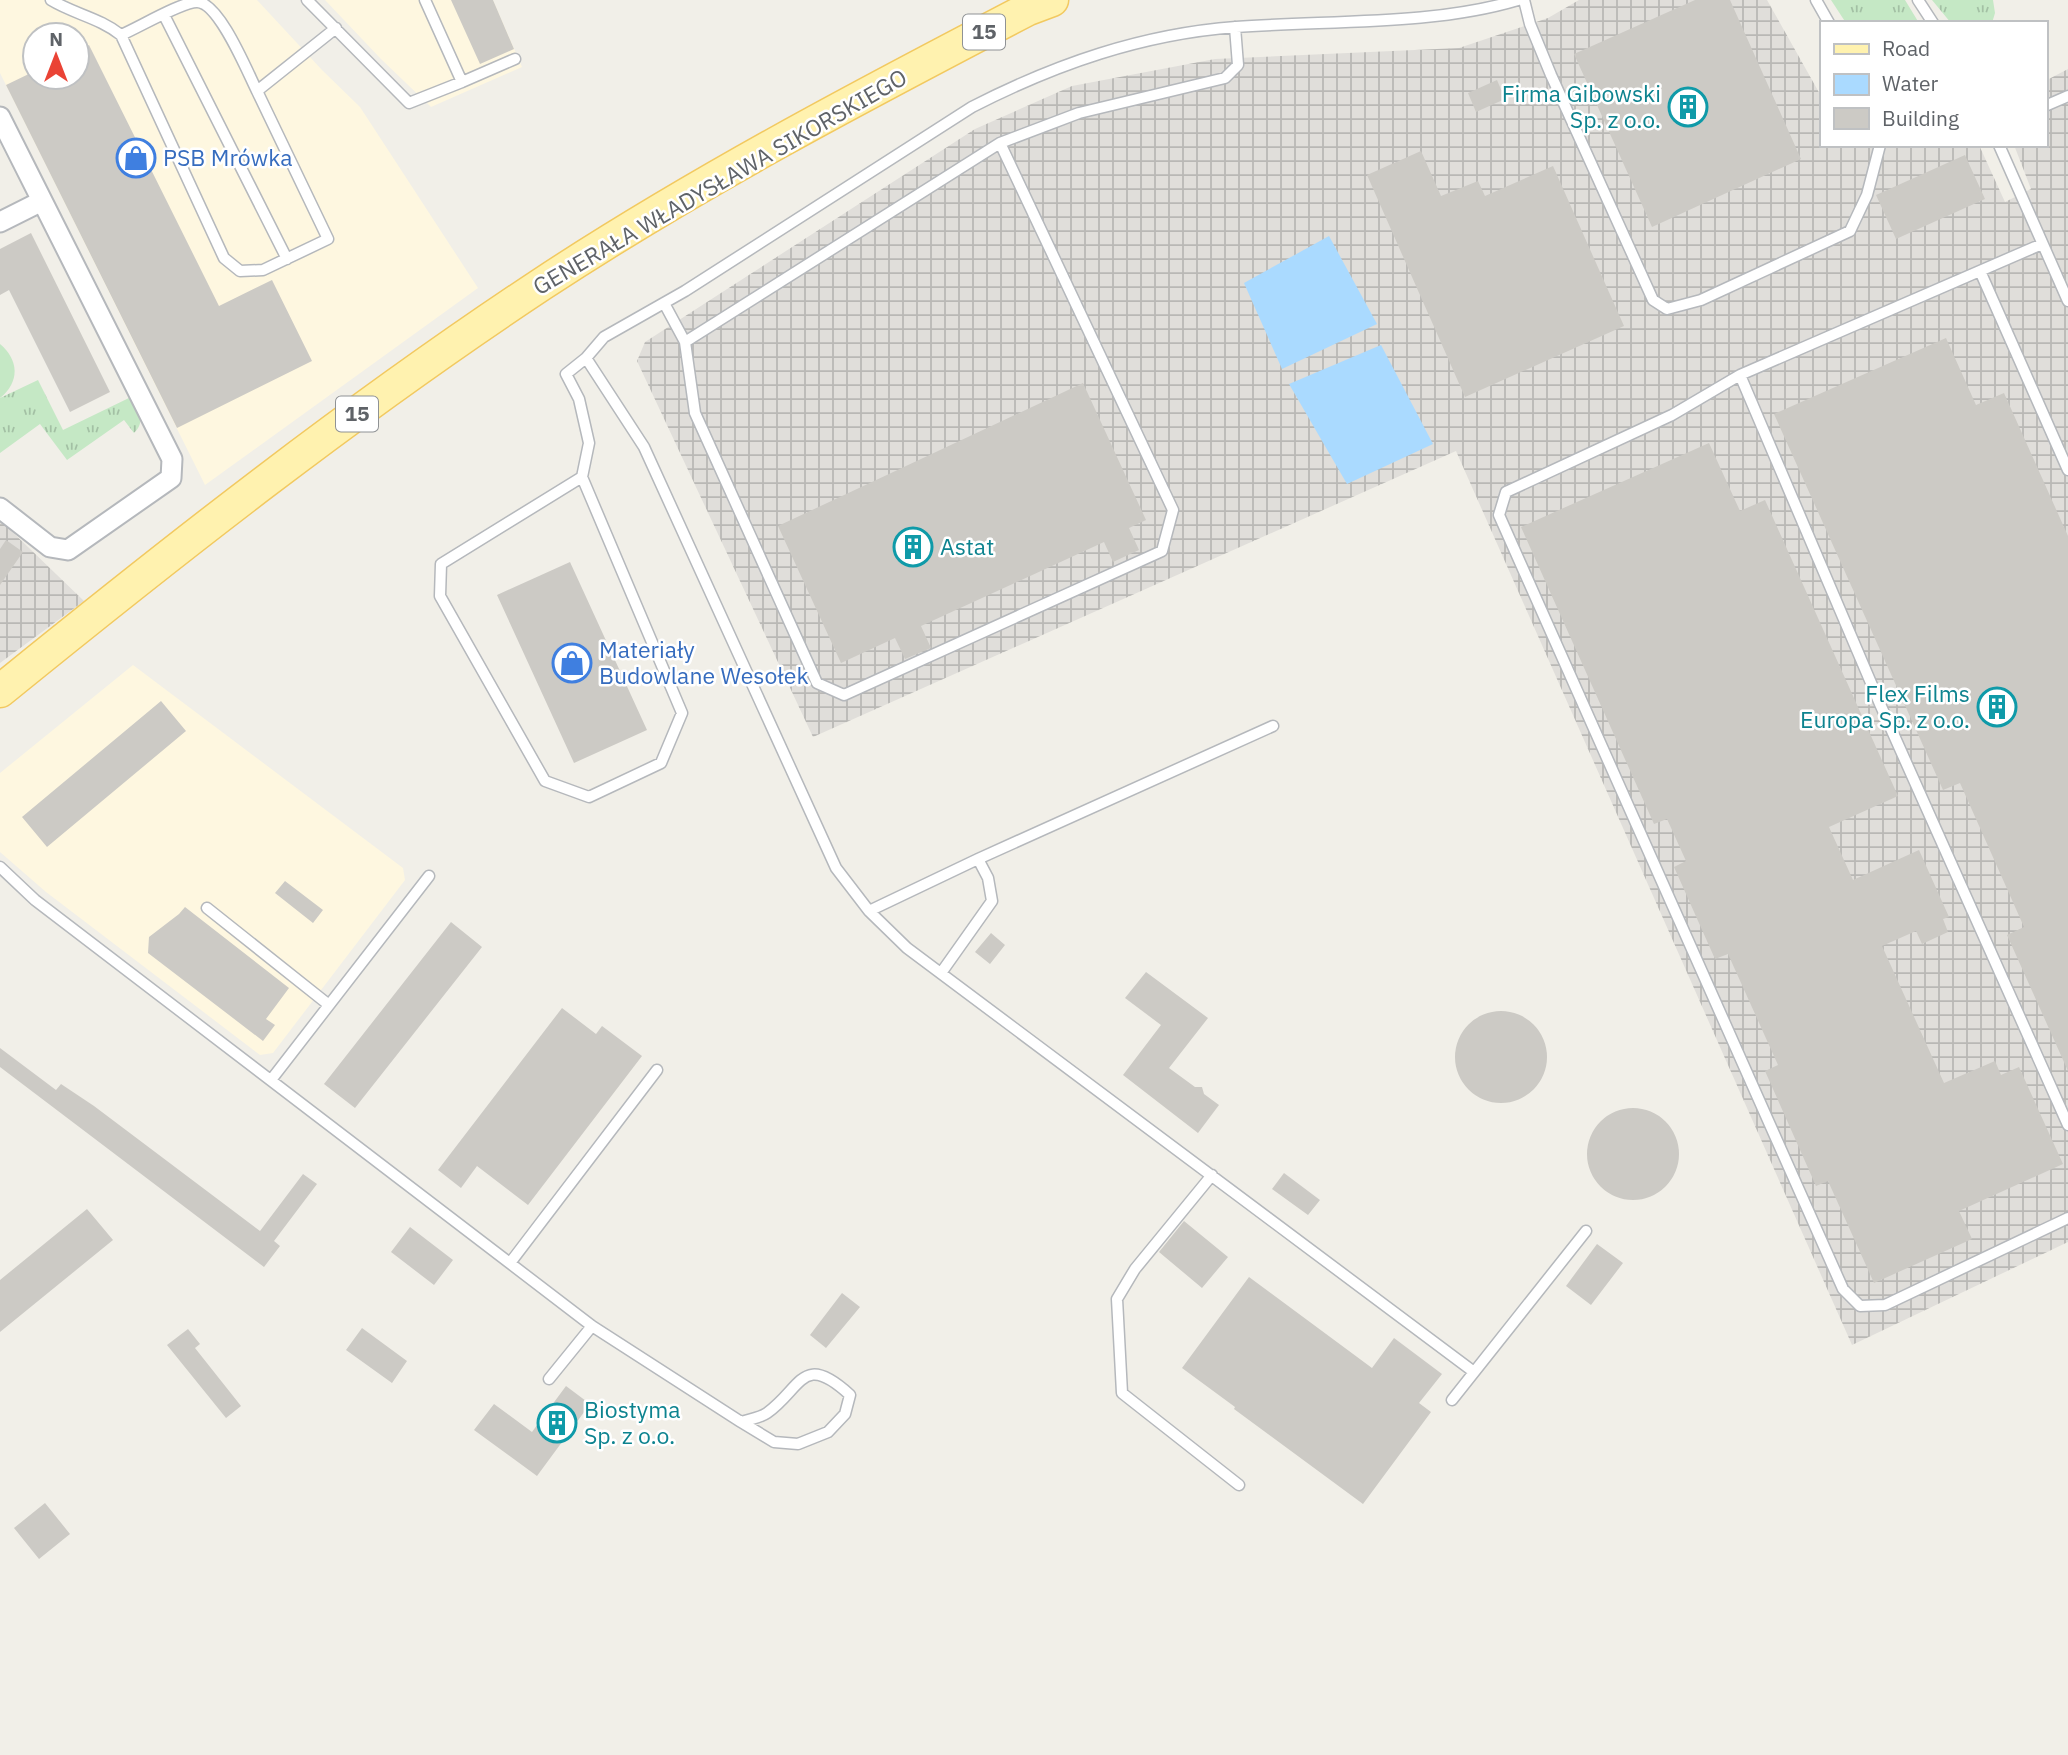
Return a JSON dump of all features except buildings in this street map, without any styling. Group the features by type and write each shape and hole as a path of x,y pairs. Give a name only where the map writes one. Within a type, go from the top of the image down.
{"main road":[{"name":"GENERAŁA WŁADYSŁAWA SIKORSKIEGO","path":"0,691 178,549 381,396 540,285 677,201 845,105 1028,9 1052,0"}],"street":[{"path":"0,117 172,459 171,478 68,550 50,547 0,508"},
{"path":"0,222 42,201"}],"lane":[{"path":"51,0 109,25 121,35 225,258 240,271 263,270 328,239 257,90 210,6 193,3 121,35"},
{"path":"425,0 462,82"},
{"path":"582,477 441,564 440,596 545,781 589,797 660,763 682,713 582,477 589,443 579,399 566,373 586,358 604,337 664,303 972,107 1085,57 1183,33 1235,27 1464,12 1518,0"},
{"path":"1524,0 1530,24 1551,75 1653,300 1667,309 1701,300 1850,231 1867,195 1879,147"},
{"path":"1816,0 1828,21"},
{"path":"1918,0 1932,21"},
{"path":"311,2 409,103 515,59"},
{"path":"164,15 287,259"},
{"path":"685,342 1000,143 1079,113 1225,78 1238,65 1235,27"},
{"path":"257,90 336,28"},
{"path":"2047,105 2068,96"},
{"path":"664,303 685,342 695,413 817,683 844,695 1162,551 1173,510 1000,143"},
{"path":"1999,147 2067,297"},
{"path":"2042,244 1740,374 1672,415 1506,492 1499,515 1843,1289 1860,1306 1885,1305 2068,1218"},
{"path":"1980,271 2068,470"},
{"path":"586,358 644,447 836,868 869,911 908,948 1474,1372"},
{"path":"1740,374 1880,704 2068,1125"},
{"path":"869,911 1273,726"},
{"path":"941,973 992,901 988,878 978,859"},
{"path":"0,867 35,900 592,1326 741,1422 775,1441 798,1444 828,1432 845,1414 850,1395 835,1381 821,1375 804,1377 764,1415 741,1422"},
{"path":"271,1080 429,876"},
{"path":"207,908 329,1005"},
{"path":"510,1263 657,1070"},
{"path":"1212,1175 1135,1269 1117,1299 1122,1393 1239,1485"},
{"path":"1452,1400 1587,1231"},
{"path":"550,1379 592,1326"}],"shaded area":[{"path":"0,0 257,0 360,107 478,288 205,485 0,73"},
{"path":"325,0 493,0 522,67 431,107"},
{"path":"1579,0 1767,0 1820,94 1820,147 1980,147 2005,202 2031,189 2015,147 2047,147 2047,80 2068,69 2068,1242 1852,1345 1456,451 813,737 637,361 645,342 975,129 1072,86 1215,59 1459,48 1548,18"},
{"path":"0,520 84,601 0,663"},
{"path":"133,665 403,868 405,880 273,1053 260,1055 46,892 0,852 0,773"}],"green space":[{"path":"1831,0 1905,0 1918,21 1845,21"},
{"path":"1932,0 1993,0 1995,13 1993,21 1949,21"},
{"path":"0,344 11,357 15,371 11,385 0,398"},
{"path":"38,380 63,430 131,397 140,415 140,424 134,433 124,420 67,460 40,424 0,453 0,398"}],"water":[{"path":"1329,236 1377,324 1282,369 1244,283"},
{"path":"1381,345 1433,444 1347,484 1289,384"}],"place":[{"name":"Firma Gibowski Sp. z o.o.","path":"1688,107"},
{"name":"PSB Mrówka","path":"136,158"},
{"name":"Astat","path":"913,547"},
{"name":"Materiały Budowlane Wesołek","path":"572,663"},
{"name":"Flex Films Europa Sp. z o.o.","path":"1997,707"},
{"name":"Biostyma Sp. z o.o.","path":"557,1423"}]}
